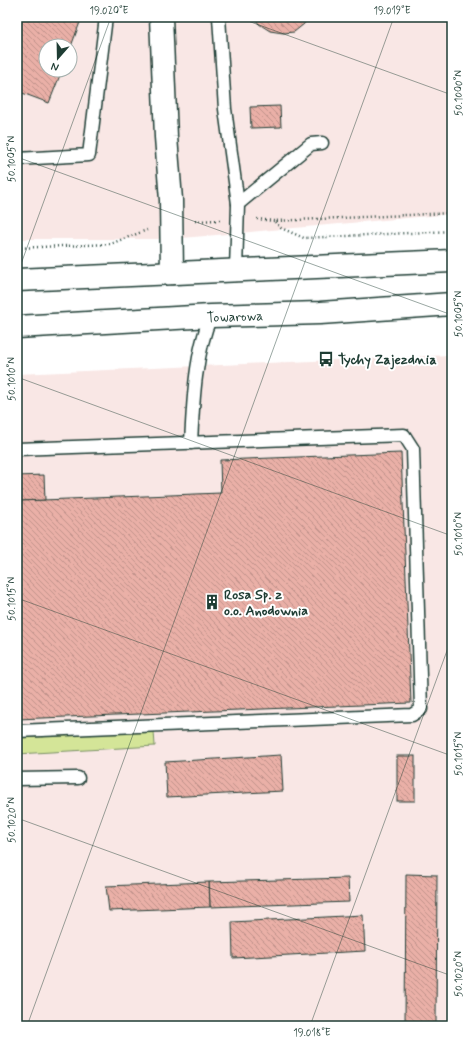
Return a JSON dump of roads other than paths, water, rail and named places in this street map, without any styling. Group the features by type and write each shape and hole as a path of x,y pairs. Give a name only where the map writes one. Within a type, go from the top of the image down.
{"street":[{"path":"161,17 166,137 171,200 172,273"},
{"path":"17,280 452,261"},
{"name":"Towarowa","path":"17,327 211,316 320,313 452,304"}],"lane":[{"path":"17,159 89,155 106,17"},
{"path":"219,17 225,109 238,204 236,270"},
{"path":"238,204 311,144 322,143"},
{"path":"191,443 193,405 198,365 206,328 211,316"},
{"path":"17,449 404,435 413,448 421,708 412,715 17,731"},
{"path":"17,779 78,778"}],"place":[{"name":"Tychy Zajezdnia","path":"326,359"},
{"name":"Rosa Sp. z o.o. Anodownia","path":"212,602"}]}
